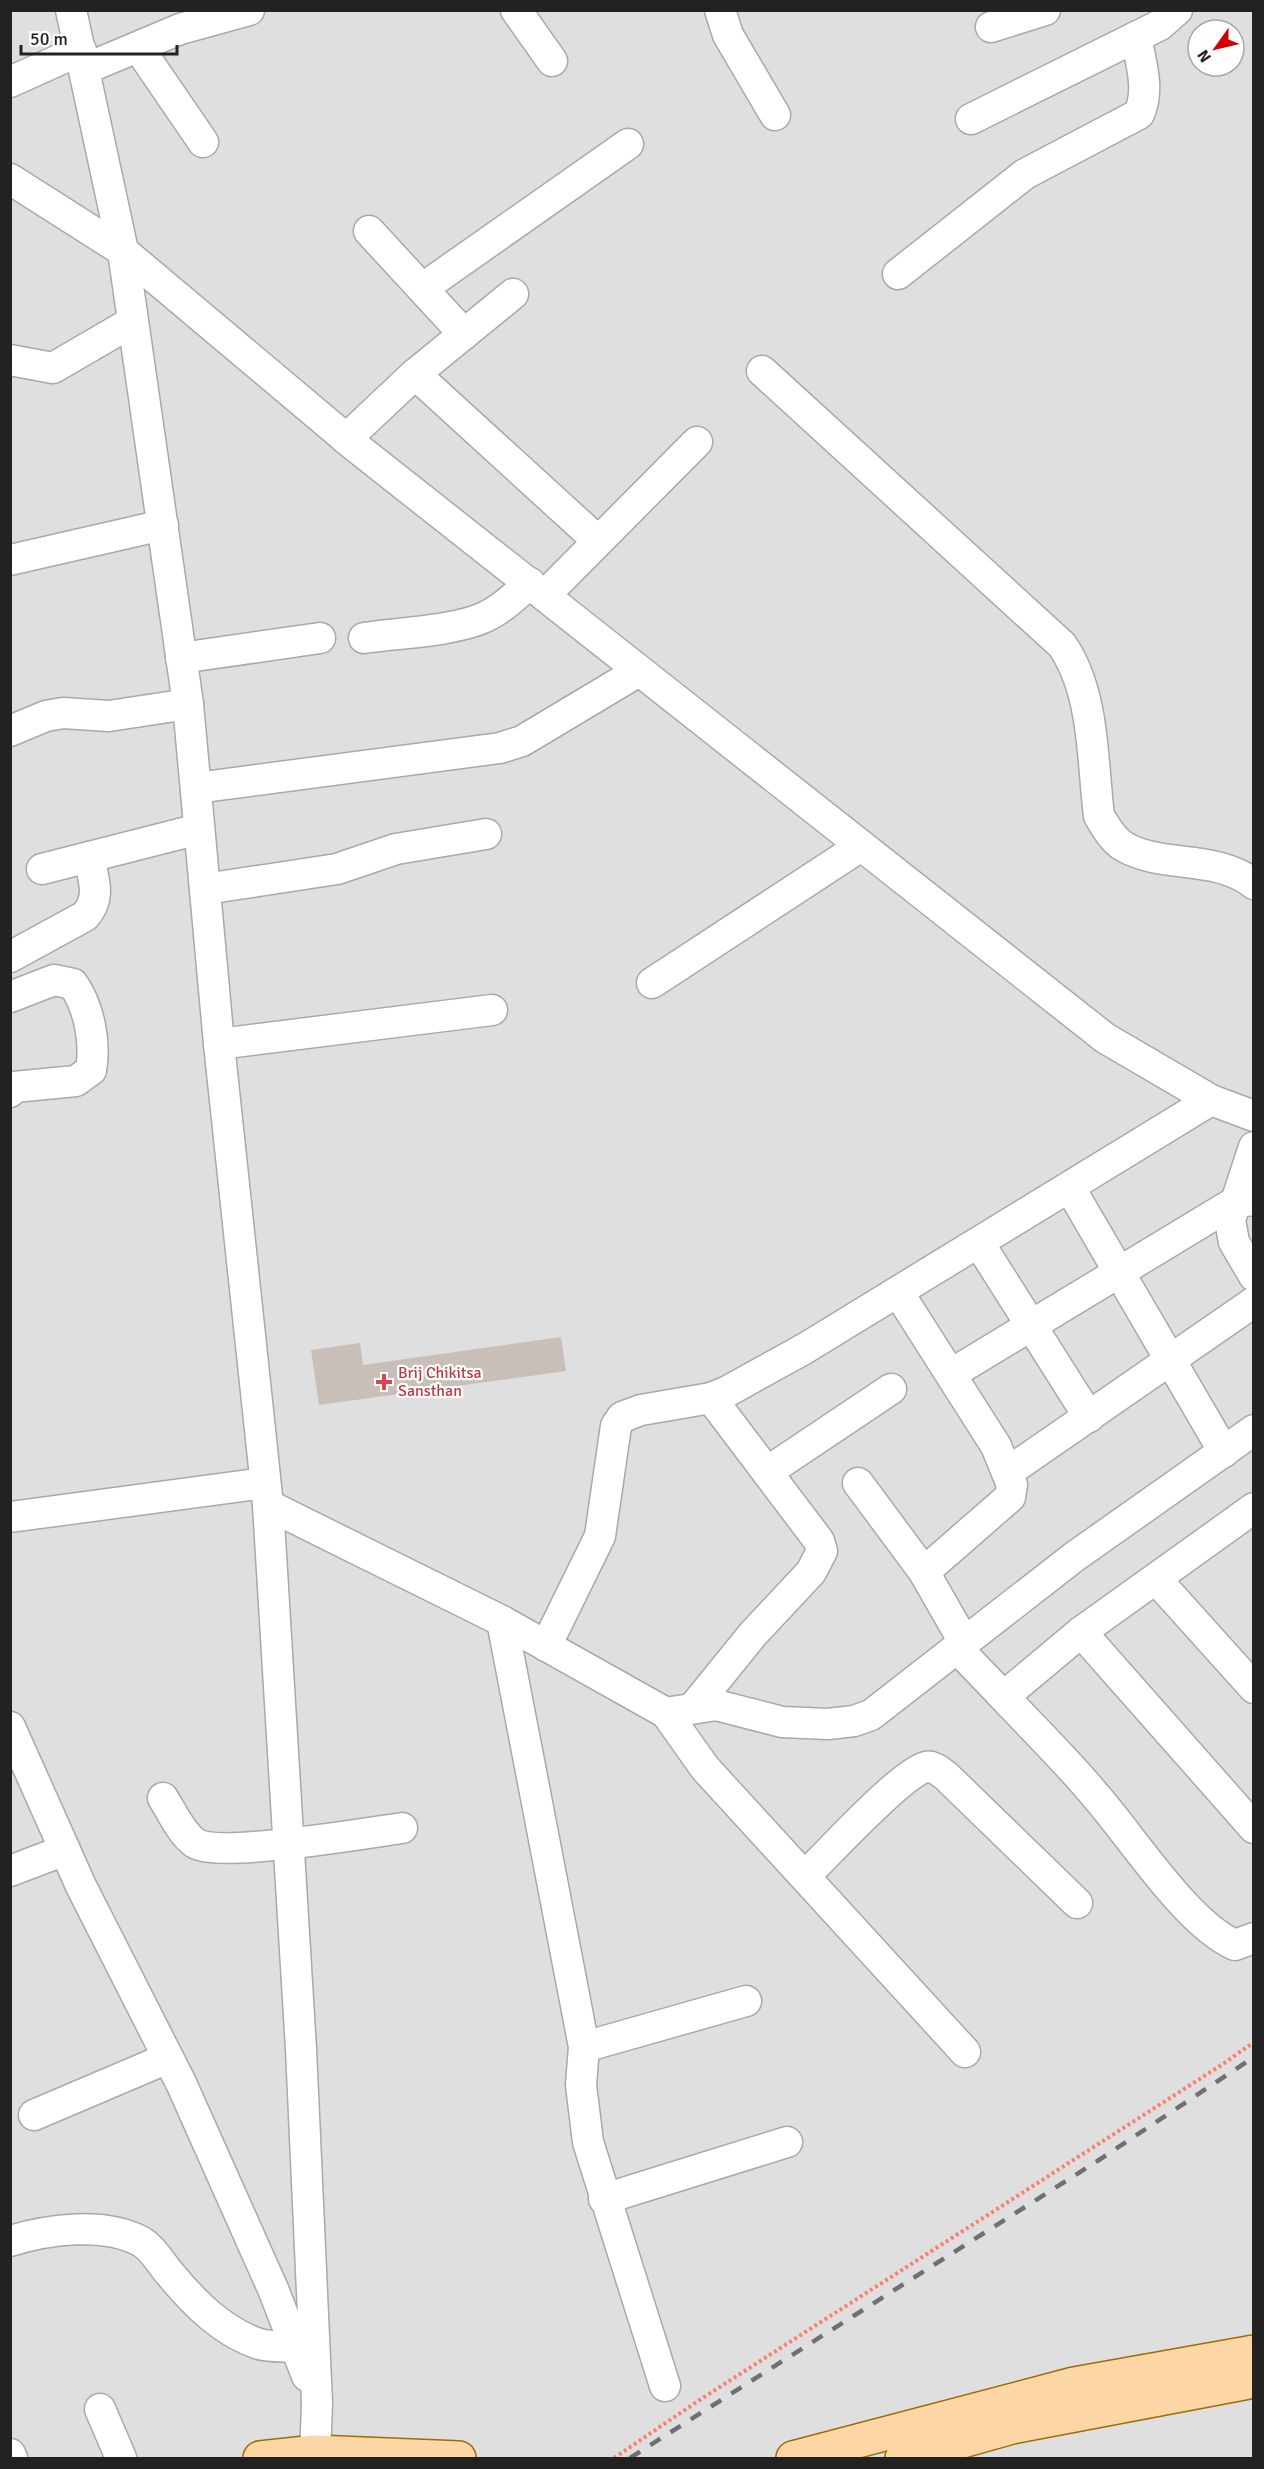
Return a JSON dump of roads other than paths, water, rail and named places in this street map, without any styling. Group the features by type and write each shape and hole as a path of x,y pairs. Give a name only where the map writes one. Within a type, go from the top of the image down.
{"main road":[{"path":"793,2458 1074,2384 1254,2352"},
{"path":"902,2458 1012,2427 1254,2381"},
{"path":"260,2458 315,2455 430,2455 459,2458"}],"street":[{"path":"71,10 123,251 188,705 219,1044 267,1494 317,2403 315,2455"},
{"path":"10,82 83,59 138,47 180,29 249,10"},
{"path":"516,10 552,61"},
{"path":"720,10 728,35 775,115"},
{"path":"991,27 1045,10"},
{"path":"971,119 1160,25 1177,10"},
{"path":"898,274 1025,174 1139,114 1145,101 1145,85 1136,37"},
{"path":"138,47 203,142"},
{"path":"423,288 628,144"},
{"path":"10,179 123,251 346,439 1105,1038 1211,1100 1254,1116"},
{"path":"369,231 464,334"},
{"path":"346,439 415,374 513,294"},
{"path":"10,360 53,368 132,322"},
{"path":"762,371 1062,645 1076,666 1084,697 1099,816 1109,833 1123,846 1140,852 1225,869 1254,884"},
{"path":"415,374 598,541"},
{"path":"364,638 464,624 483,618 537,589 598,541 697,442"},
{"path":"10,560 163,525"},
{"path":"181,657 320,638"},
{"path":"195,788 500,748 522,741 639,671"},
{"path":"10,731 46,716 63,713 109,716 188,705"},
{"path":"42,869 199,829"},
{"path":"205,889 337,868 396,849 486,834"},
{"path":"651,983 861,846"},
{"path":"10,957 85,916 94,906 96,895 89,857"},
{"path":"10,997 54,980 73,984 81,995 95,1049 91,1070 76,1082 12,1085"},
{"path":"219,1044 492,1010"},
{"path":"546,1646 600,1536 616,1426 622,1417 641,1410 711,1398 804,1349 1211,1100"},
{"path":"1254,1147 1244,1201 1230,1220 1234,1242 1254,1276"},
{"path":"1070,1188 1224,1452"},
{"path":"951,1374 1118,1273 1244,1201"},
{"path":"979,1243 1089,1417"},
{"path":"898,1292 996,1446 1012,1485 1010,1497 924,1572"},
{"path":"1008,1472 1254,1302"},
{"path":"767,1472 891,1389"},
{"path":"680,1711 819,1560 822,1551 819,1541 711,1398"},
{"path":"10,1516 267,1494 546,1646 680,1711 716,1705 782,1722 828,1724 854,1721 871,1715 1074,1557 1254,1430"},
{"path":"858,1483 924,1572 961,1645 1000,1694 1094,1793 1198,1920 1220,1938 1235,1945 1254,1938"},
{"path":"1000,1694 1014,1689 1081,1632 1254,1508"},
{"path":"1156,1579 1254,1688"},
{"path":"502,1622 584,2047 581,2085 588,2142 604,2199 665,2386"},
{"path":"1081,1632 1254,1828"},
{"path":"680,1711 705,1767 966,2052"},
{"path":"10,1727 114,1955 168,2058 273,2289 317,2403"},
{"path":"805,1876 903,1781 926,1767 932,1767 946,1776 1077,1903"},
{"path":"163,1798 187,1836 196,1843 209,1848 288,1844 402,1828"},
{"path":"10,1870 65,1850"},
{"path":"584,2047 746,2001"},
{"path":"34,2115 168,2058"},
{"path":"604,2199 787,2142"},
{"path":"10,2241 61,2231 96,2230 120,2234 143,2242 191,2299 216,2320 238,2335 261,2345 296,2347"},
{"path":"100,2409 121,2458"}],"railway":[{"path":"630,2458 1099,2160 1254,2057"}],"place":[{"name":"Brij Chikitsa Sansthan","path":"384,1382"}]}
